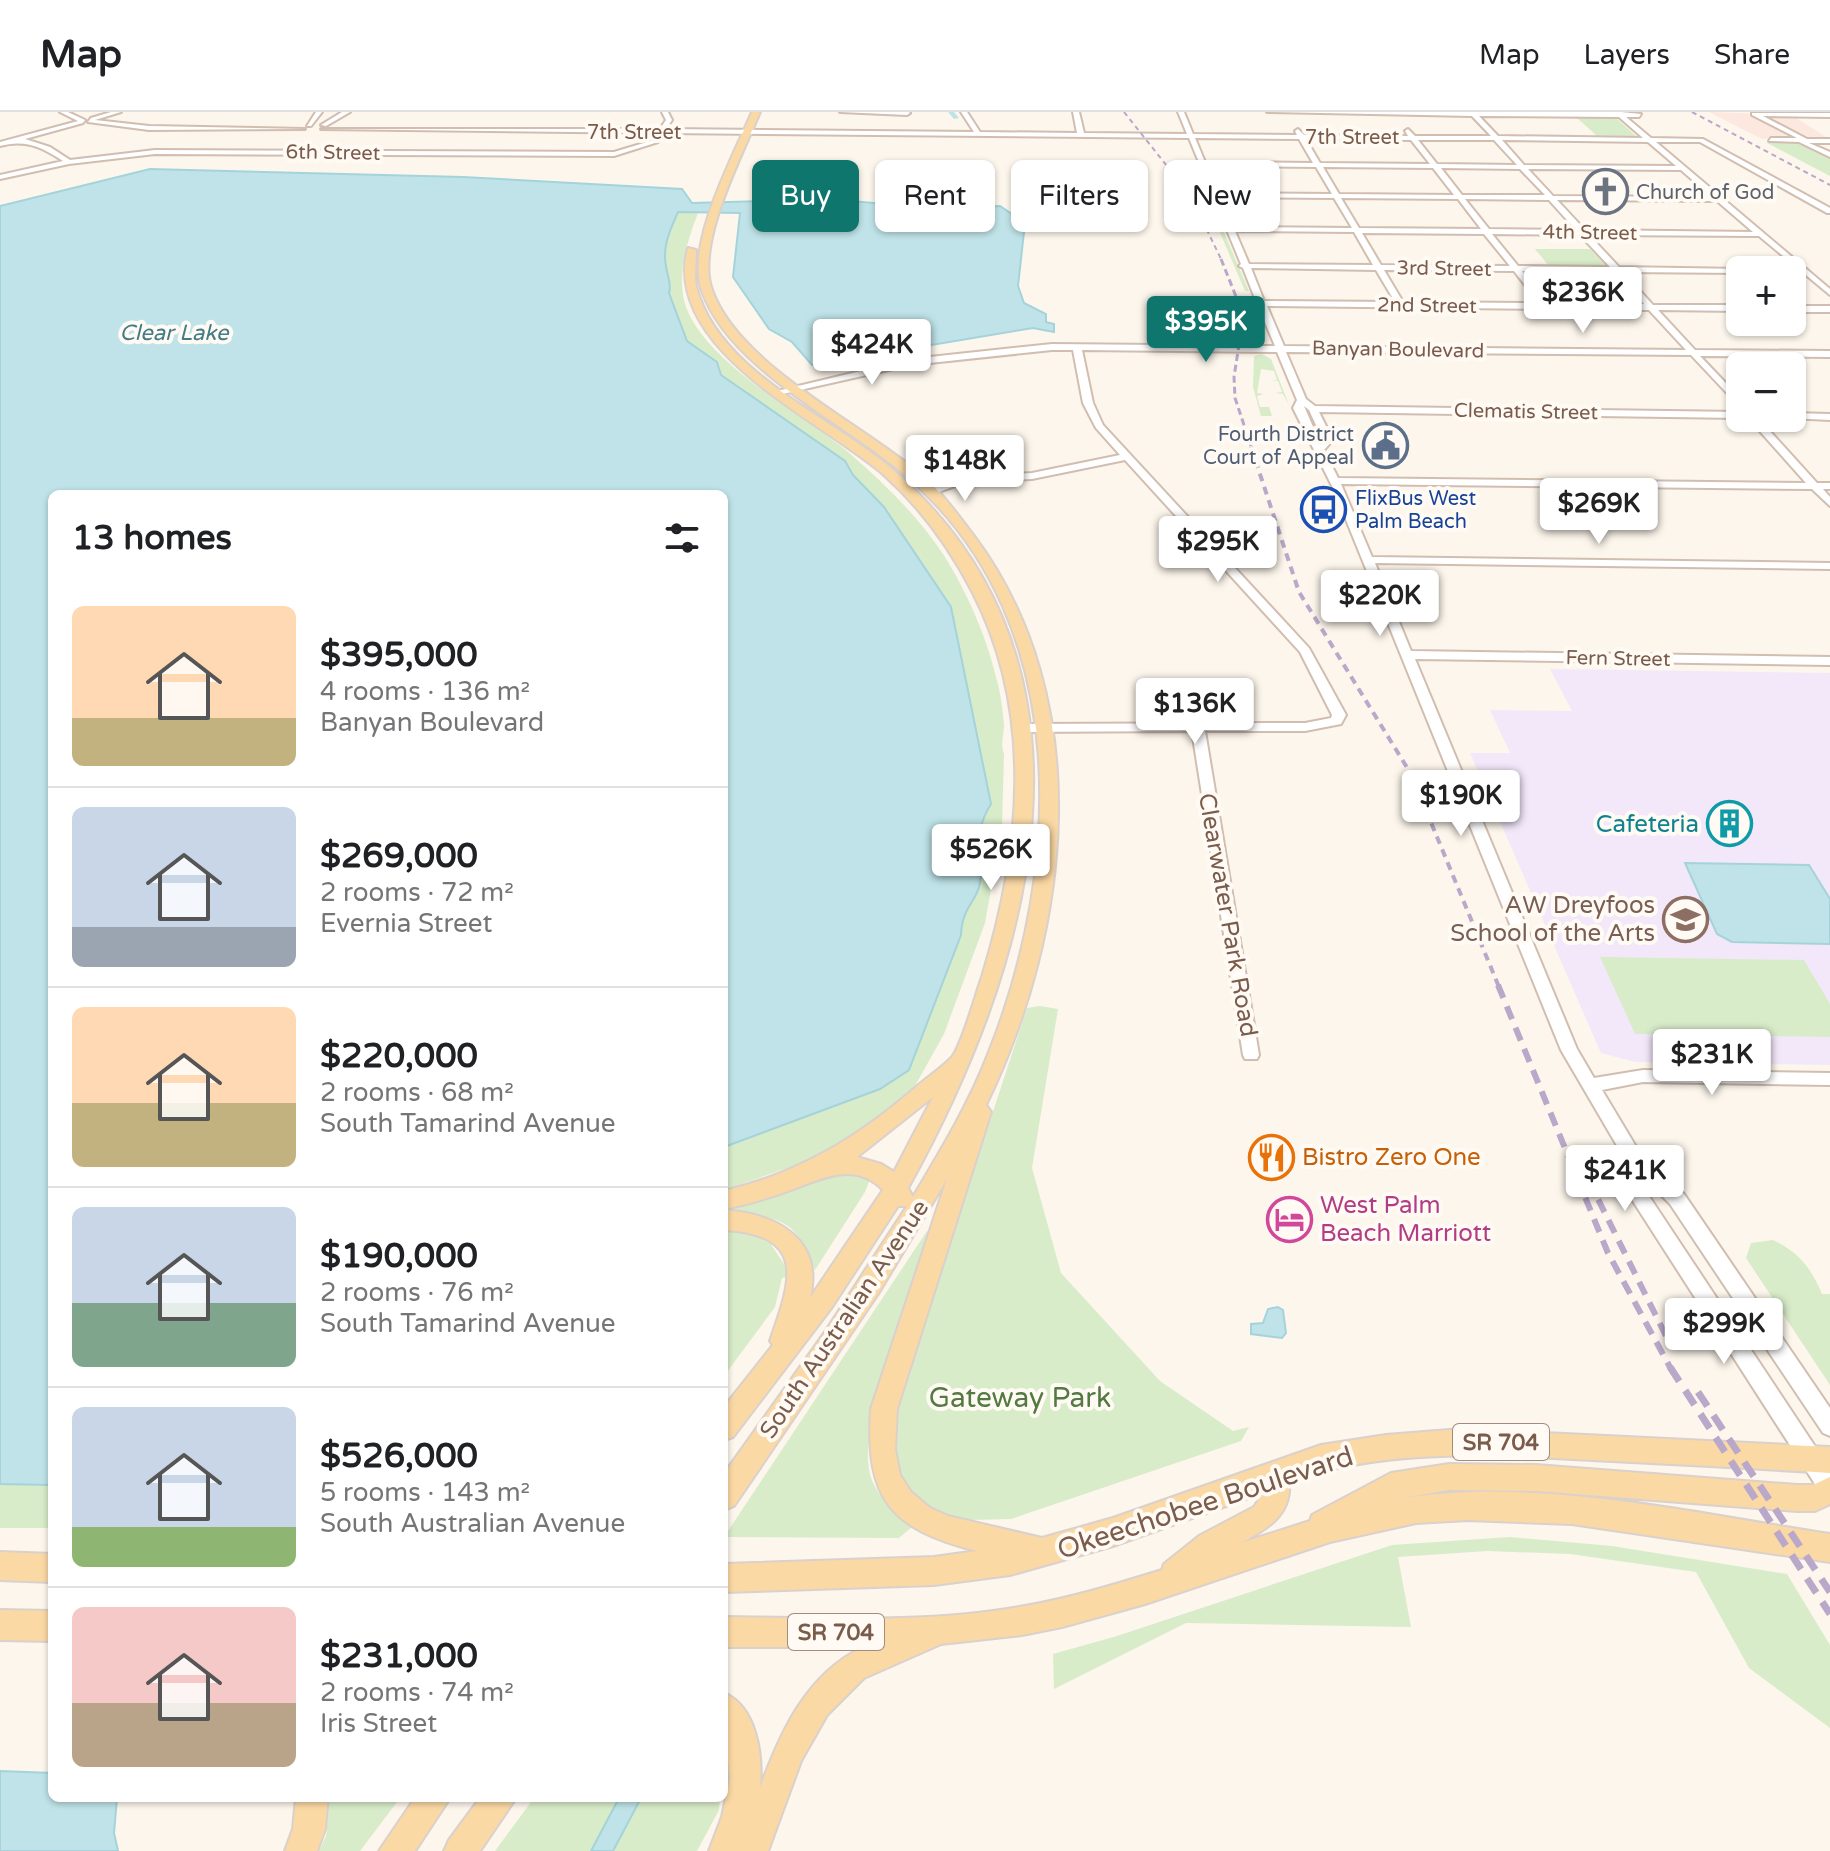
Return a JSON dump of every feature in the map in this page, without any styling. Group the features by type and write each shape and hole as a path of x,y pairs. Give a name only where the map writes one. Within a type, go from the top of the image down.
{"main road":[{"path":"742,133 746,112"},
{"path":"706,244 698,230 742,133 756,112"},
{"name":"South Australian Avenue","path":"728,1491 888,1263 996,1061 1032,946 1042,898 1052,812 1047,728 1029,652 1008,601 977,544 932,491 740,341 712,304 704,280 706,244 742,133"},
{"name":"South Australian Avenue","path":"698,230 690,279 702,317 731,354 778,392 869,456 936,523 981,597 1003,647 1023,728 1024,805 1013,891 1002,937 962,1057 939,1110 854,1257 728,1423"},
{"path":"910,495 932,491"},
{"path":"728,1199 787,1183 828,1167 894,1121 962,1057"},
{"path":"996,1061 884,1409 879,1440 881,1466 900,1501 921,1520 948,1531 1047,1552"},
{"path":"828,1167 868,1167 881,1172 896,1188 909,1225"},
{"path":"728,1220 750,1221 769,1228 794,1253 801,1277 778,1356"},
{"name":"Okeechobee Boulevard","path":"728,1578 934,1571 1047,1552 1275,1473 1347,1454 1462,1441 1821,1460"},
{"path":"1165,1582 1209,1546 1264,1516 1276,1501 1275,1473"},
{"path":"1301,1538 1379,1491 1423,1480 1536,1478 1808,1498 1830,1489"},
{"name":"SR 704","path":"728,1632 863,1632 1060,1613 1301,1538 1403,1512 1519,1506 1830,1548"},
{"path":"0,1566 48,1568"},
{"path":"0,1625 48,1626"},
{"path":"752,1851 787,1760 806,1723 830,1690 853,1669 948,1626"},
{"path":"725,1851 743,1801 744,1754 734,1718 728,1712"},
{"path":"301,1851 309,1829 312,1802"},
{"path":"395,1851 431,1802"},
{"path":"460,1851 497,1802"}],"street":[{"path":"63,112 82,121"},
{"path":"0,144 118,112"},
{"path":"288,152 319,112"},
{"path":"92,120 149,128 307,128 324,127 347,112"},
{"path":"662,133 669,120 665,112"},
{"path":"843,112 908,114"},
{"path":"964,112 978,132"},
{"path":"1076,112 1081,135"},
{"path":"1181,112 1200,160"},
{"path":"1270,112 1639,115"},
{"path":"1287,112 1401,305"},
{"path":"1394,112 1545,306"},
{"path":"1472,113 1726,389"},
{"path":"1564,113 1578,126"},
{"path":"1618,113 1786,256"},
{"path":"1752,113 1830,115"},
{"path":"1752,113 1830,155"},
{"name":"7th Street","path":"324,127 662,133 919,130 945,134 1701,140 1830,211"},
{"path":"1584,132 1592,139"},
{"name":"6th Street","path":"0,177 69,162 155,152 594,155 646,146 662,133"},
{"path":"0,135 48,148 69,162"},
{"path":"1771,140 1830,141"},
{"path":"1280,165 1681,168"},
{"path":"1280,196 1719,199"},
{"name":"4th Street","path":"1280,229 1760,234"},
{"path":"1229,232 1569,1050 1632,1155 1677,1199 1830,1426"},
{"name":"3rd Street","path":"1243,266 1726,271"},
{"path":"1806,272 1820,272"},
{"path":"1806,273 1830,293"},
{"name":"2nd Street","path":"1258,303 1726,308"},
{"path":"1806,309 1830,309"},
{"path":"1023,728 1305,727 1336,721 1338,708 1305,651 1125,457 1092,415 1077,347"},
{"name":"Banyan Boulevard","path":"778,392 951,356 1077,347 1830,354"},
{"path":"1301,406 1314,411 1328,440 1320,449"},
{"path":"1301,406 1321,426"},
{"name":"Clematis Street","path":"1314,411 1726,416"},
{"path":"1806,416 1830,417"},
{"path":"1766,432 1830,503"},
{"path":"932,491 971,484 987,476 1032,476 1125,457"},
{"path":"1335,481 1830,486"},
{"path":"1367,560 1830,566"},
{"name":"Fern Street","path":"1406,655 1830,661"},
{"name":"Clearwater Park Road","path":"1198,727 1251,1055"},
{"path":"1590,1085 1643,1076 1830,1079"},
{"path":"1632,1155 1638,1195 1821,1460 1830,1489"}],"shaded area":[{"path":"1709,112 1792,115 1829,139 1762,139"},
{"name":"AW Dreyfoos School of the Arts","path":"1550,669 1830,673 1830,1065 1635,1062 1601,1053 1470,753 1510,753 1490,710 1572,711"}],"green space":[{"path":"1576,117 1615,117 1637,137 1597,136"},
{"path":"1767,143 1797,143 1830,157 1830,176"},
{"path":"692,210 698,213 685,253 682,274 683,295 691,318 706,340 727,361 874,475 911,512 933,540 960,582 981,629 992,661 1004,725 1002,827 985,923 944,1034 911,1093 866,1128 802,1163 728,1189 728,1146 880,1089 909,1070 961,935 964,917 978,890 981,825 991,804 951,607 884,507 852,475 845,461 739,390 721,375 717,362 687,341 669,293 665,264 667,237 678,213"},
{"path":"1220,232 1224,232 1249,291 1245,291"},
{"path":"1535,249 1590,249 1606,266 1549,266"},
{"path":"1262,354 1271,359 1289,405 1283,394 1275,393 1282,392 1278,381 1270,380 1277,380 1274,371 1261,369 1257,393 1264,394 1257,396 1260,407 1269,407 1272,416 1261,416 1253,387 1254,356"},
{"path":"1600,957 1804,960 1830,1004 1830,1037 1635,1034"},
{"name":"Gateway Park","path":"1040,1006 1058,1009 1032,1168 1061,1273 1160,1381 1233,1431 1249,1427 1241,1441 1011,1519 970,1520 929,1509 903,1487 889,1452 893,1416 1027,1008"},
{"path":"830,1174 860,1174 870,1179 865,1192 815,1270 801,1240 786,1224 732,1209 798,1189"},
{"path":"739,1229 770,1243 792,1276 782,1278 775,1307 728,1371 728,1231"},
{"path":"927,1231 932,1234 880,1386 868,1446 869,1469 875,1486 912,1527 899,1538 728,1537 728,1531"},
{"path":"1773,1240 1803,1262 1822,1294 1830,1294 1830,1385 1746,1258 1751,1243"},
{"path":"0,1484 48,1485 48,1528 0,1528"},
{"path":"1510,1537 1612,1546 1787,1574 1830,1645 1830,1728 1749,1668 1696,1572 1570,1554 1487,1551 1398,1557 1411,1627 1186,1623 1054,1689 1053,1654 1117,1636 1392,1545"},
{"path":"330,1802 397,1802 360,1851 319,1851 326,1836"},
{"path":"531,1802 720,1802 719,1810 697,1851 495,1851"}],"water":[{"name":"Clear Lake","path":"150,169 463,177 682,189 692,203 752,201 752,232 859,232 859,202 875,203 875,232 995,232 995,206 1011,213 1011,232 1024,232 1018,286 1024,303 1046,314 1046,322 1054,324 1054,332 1033,328 812,365 792,342 769,329 733,277 740,213 678,212 672,225 665,252 669,293 687,341 717,362 721,375 845,461 853,475 884,507 951,607 991,804 980,834 978,890 964,917 961,935 909,1070 880,1089 728,1146 728,490 48,490 48,1485 0,1484 0,206"},
{"path":"1685,863 1809,865 1830,899 1830,944 1732,942 1717,934"},
{"path":"1278,1307 1283,1310 1286,1333 1282,1338 1251,1334 1251,1324 1263,1323 1268,1309"},
{"path":"0,1771 48,1773 48,1802 117,1802 114,1833 118,1851 0,1851"},
{"path":"617,1802 639,1802 613,1851 591,1851"}],"waterway":[{"path":"951,112 956,118"}],"railway":[{"path":"1124,112 1190,195 1222,261"},
{"path":"1692,112 1830,185"},
{"path":"1221,259 1239,304 1242,325 1234,377 1235,398 1252,449"},
{"path":"1251,447 1299,592 1411,774 1499,987"},
{"path":"1498,985 1608,1253 1671,1369"},
{"path":"1588,1179 1668,1340"},
{"path":"1670,1367 1830,1614"},
{"path":"1698,1392 1830,1592"}],"place":[{"name":"Church of God","path":"1605,192"},
{"name":"Fourth District Court of Appeal","path":"1385,446"},
{"name":"FlixBus West Palm Beach","path":"1324,509"},
{"name":"Cafeteria","path":"1730,824"},
{"name":"AW Dreyfoos School of the Arts","path":"1686,919"},
{"name":"Bistro Zero One","path":"1271,1157"},
{"name":"West Palm Beach Marriott","path":"1289,1219"}]}
